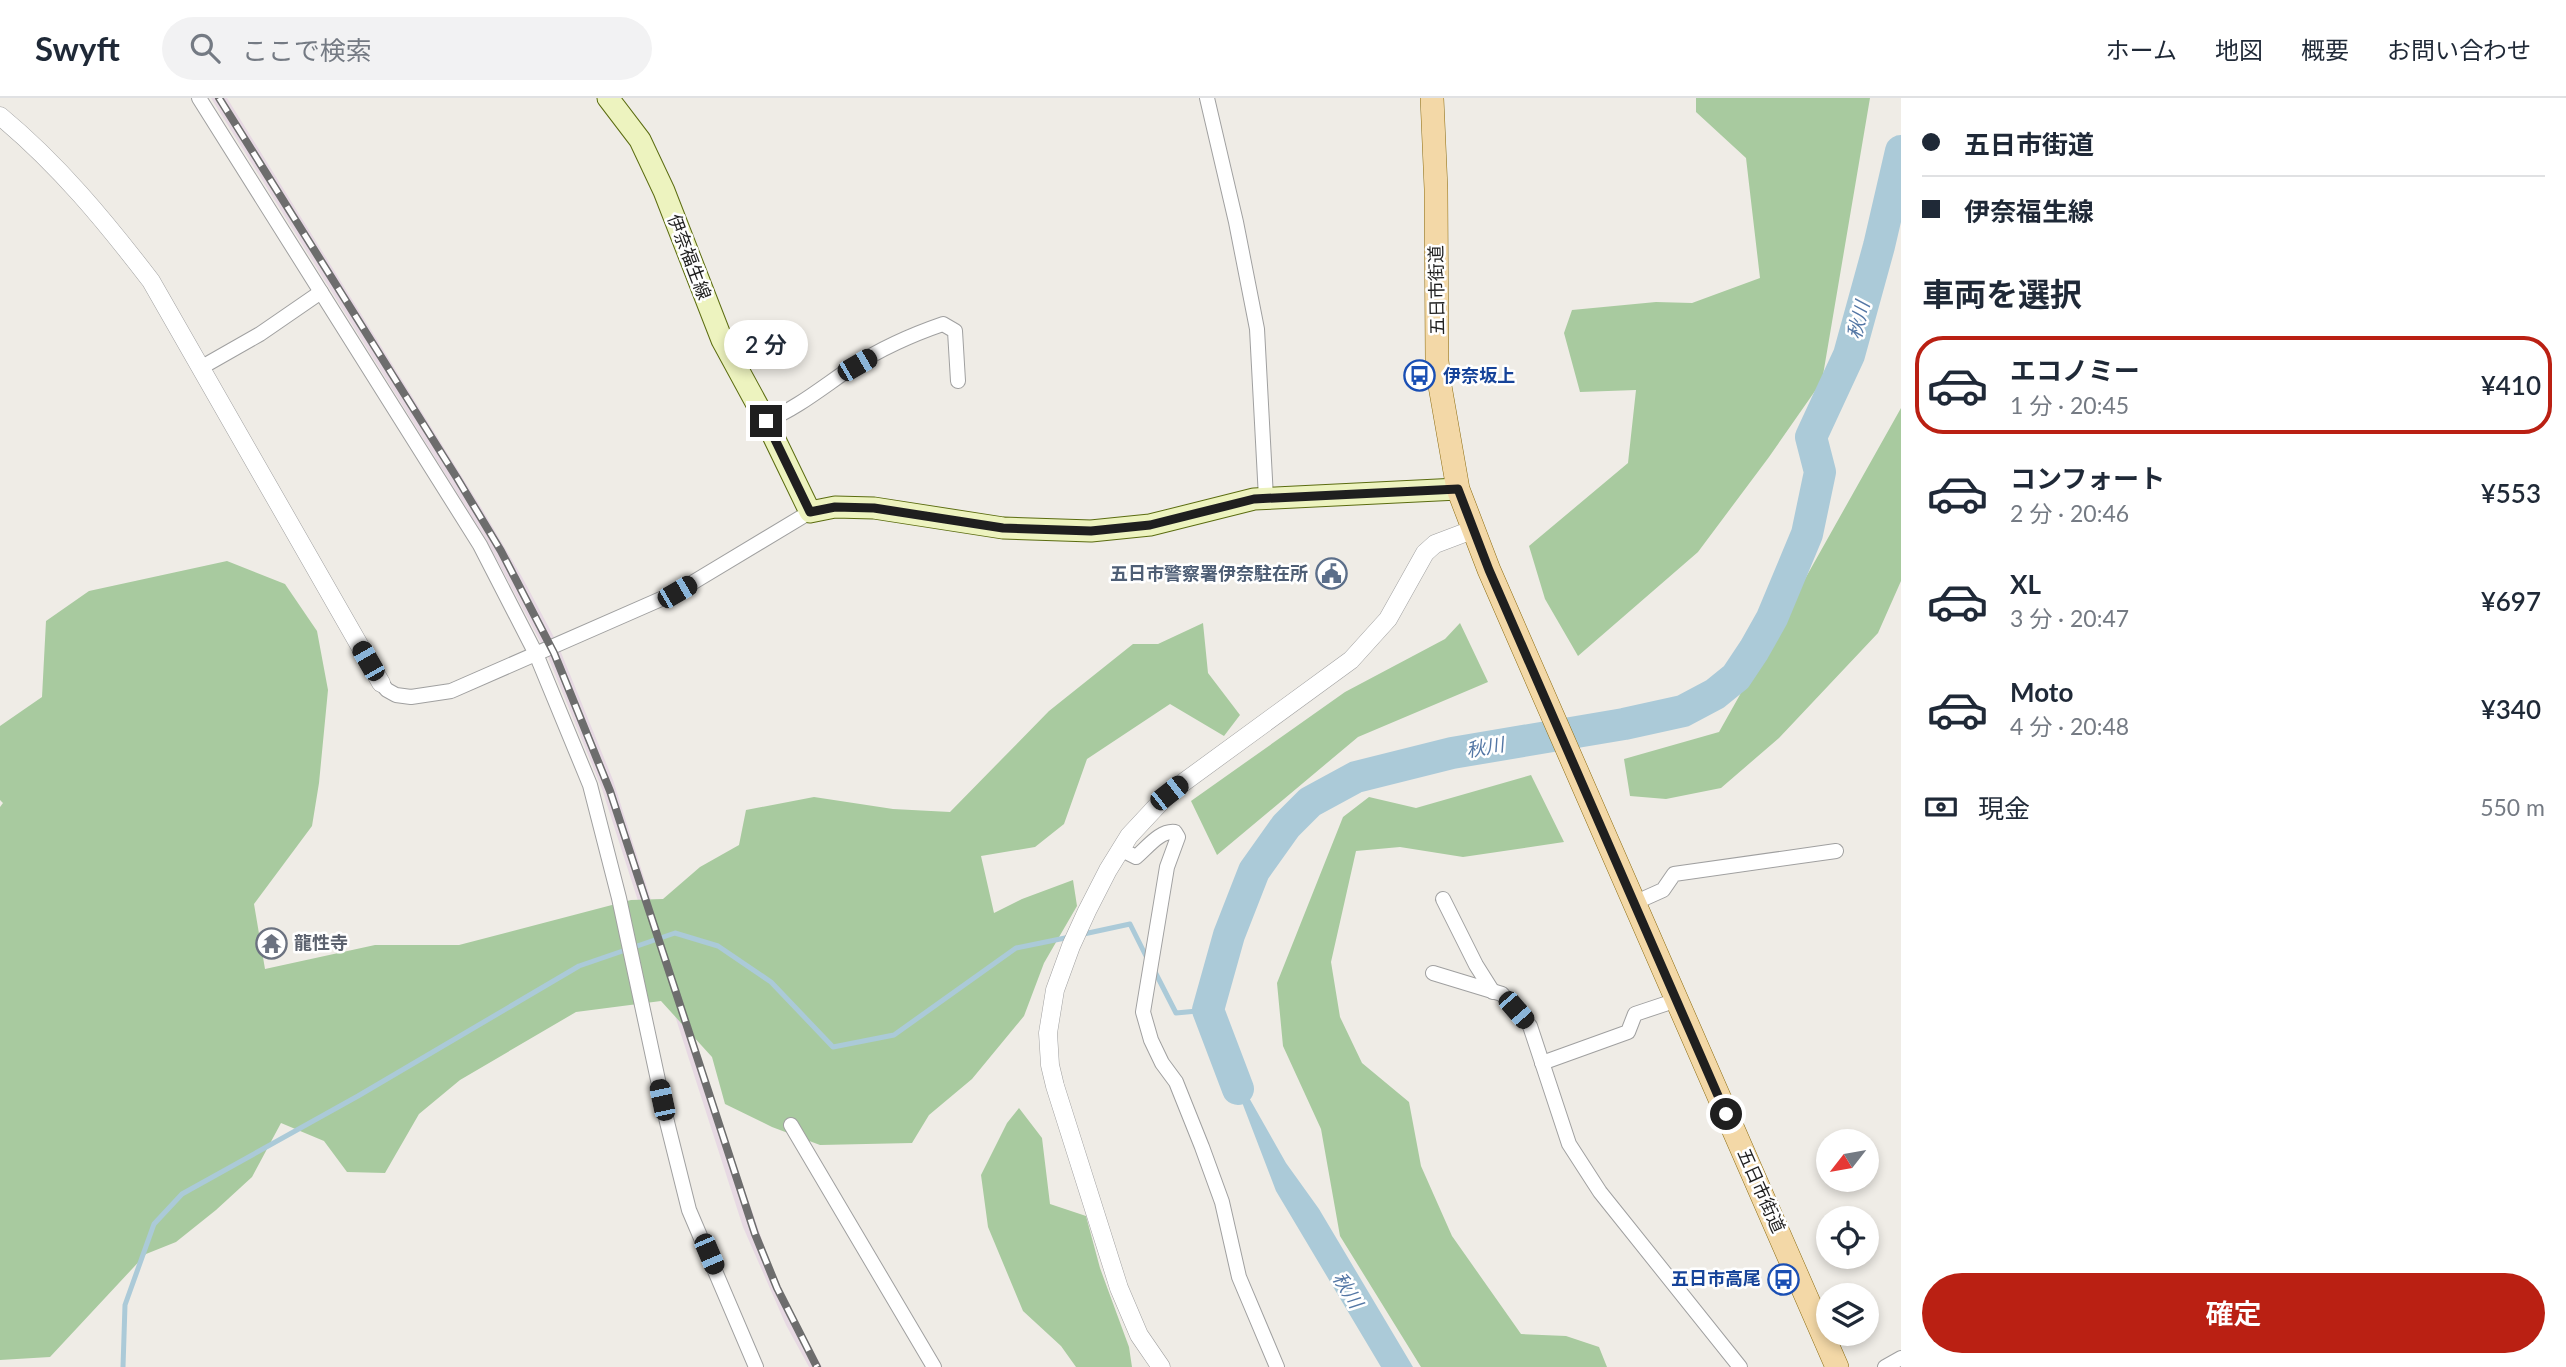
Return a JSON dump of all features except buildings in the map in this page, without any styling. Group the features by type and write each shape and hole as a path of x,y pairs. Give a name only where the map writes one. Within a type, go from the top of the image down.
{"main road":[{"name":"伊奈福生線","path":"608,98 640,140 664,191 722,340 766,421 810,512"},
{"name":"五日市街道","path":"1432,98 1436,189 1437,361 1444,419 1458,489 1489,570 1837,1367"},
{"path":"810,512 835,507 874,508 1003,528 1091,531 1150,525 1254,499 1458,489"}],"street":[{"path":"199,98 480,545 536,654 590,785 619,898 667,1122 689,1210 755,1367"},
{"path":"1207,98 1236,222 1258,338 1266,498"},
{"path":"0,116 51,161 107,222 151,281 387,691 411,697 451,691 677,592 810,512"},
{"path":"202,367 260,334 321,292"},
{"path":"766,421 785,413 901,339 943,324 955,331 958,381"},
{"path":"1161,1367 1139,1335 1119,1288 1058,1095 1048,1048 1049,1017 1060,974 1087,911 1121,849 1142,820 1169,793 1351,660 1388,619 1406,591 1419,562 1430,549 1439,542 1472,530"},
{"path":"1121,849 1136,857 1162,834 1170,831 1175,832 1178,837 1167,867 1143,1012 1151,1040 1162,1063 1176,1082 1202,1147 1222,1202 1239,1277 1277,1367"},
{"path":"1634,903 1663,890 1674,874 1836,852"},
{"path":"1443,899 1476,965 1493,992"},
{"path":"1433,973 1502,995 1530,1026 1569,1144 1600,1192 1740,1367"},
{"path":"1542,1063 1628,1032 1635,1014 1677,1000"},
{"path":"791,1125 934,1367"},
{"path":"1885,1367 1901,1358"}],"shaded area":[{"path":"211,98 227,98 482,509 555,639 542,645 487,541"},
{"path":"560,650 613,780 726,1136 769,1260 791,1310 822,1367 809,1367 786,1325 743,1227 602,789 548,657"},
{"name":"龍性寺","path":"279,930 282,954 264,956 261,932"}],"green space":[{"path":"1696,98 1870,98 1822,381 1698,552 1578,656 1545,599 1529,546 1628,463 1636,390 1580,392 1564,333 1572,310 1656,302 1692,303 1760,278 1746,158 1696,112"},
{"path":"1901,408 1901,581 1878,633 1779,738 1721,788 1666,799 1630,796 1624,759 1719,732"},
{"path":"227,561 285,584 317,631 328,690 312,826 254,904 265,969 375,945 459,945 631,900 663,899 700,867 739,845 746,810 814,797 893,809 950,812 1049,711 1133,644 1158,644 1203,623 1208,673 1240,715 1224,736 1170,704 1087,759 1064,824 1035,847 981,856 994,913 1022,899 1073,880 1077,906 1044,963 1024,1016 972,1079 929,1115 912,1143 820,1145 772,1127 725,1104 712,1057 661,1001 576,1012 460,1080 419,1114 385,1173 347,1172 324,1141 281,1123 252,1177 176,1242 146,1254 50,1357 0,1360 0,807 3,803 0,800 0,726 42,697 46,621 89,591"},
{"path":"1460,623 1488,682 1358,737 1217,855 1191,801 1345,692 1445,639"},
{"path":"1531,775 1564,842 1463,857 1400,847 1356,851 1331,962 1340,1017 1362,1063 1409,1102 1421,1166 1452,1236 1521,1334 1566,1336 1599,1347 1607,1367 1421,1367 1340,1236 1321,1129 1283,1046 1277,983 1343,817 1369,797 1416,808"},
{"path":"1019,1108 1042,1138 1050,1204 1086,1216 1100,1268 1129,1347 1132,1367 1076,1367 1061,1346 1023,1311 988,1227 981,1175 1007,1123"}],"water":[{"path":"1222,1050 1286,1163 1319,1209 1413,1367 1381,1367 1276,1191"}],"waterway":[{"name":"秋川","path":"1238,1089 1208,1010 1229,935 1254,871 1286,826 1310,802 1356,777 1452,753 1624,724 1683,711 1715,694 1736,677 1772,618 1807,534 1820,472 1811,437 1849,355 1879,246 1901,151"},
{"path":"1079,935 1130,924 1148,960"},
{"path":"123,1367 125,1305 154,1224 182,1194 358,1096 579,966 675,933 718,946 771,982 833,1047 894,1035 1016,948 1070,937"},
{"path":"1153,968 1176,1013 1208,1010"}],"railway":[{"path":"219,98 457,478 501,551 554,653 610,791 755,1234 777,1288 817,1367"}],"place":[{"name":"伊奈坂上","path":"1420,376"},
{"name":"五日市警察署伊奈駐在所","path":"1331,574"},
{"name":"龍性寺","path":"271,943"},
{"name":"五日市高尾","path":"1784,1279"}],"route":[{"path":"766,421 810,512 835,507 874,508 1003,528 1091,531 1150,525 1254,499 1458,489 1489,570 1726,1114"}]}
